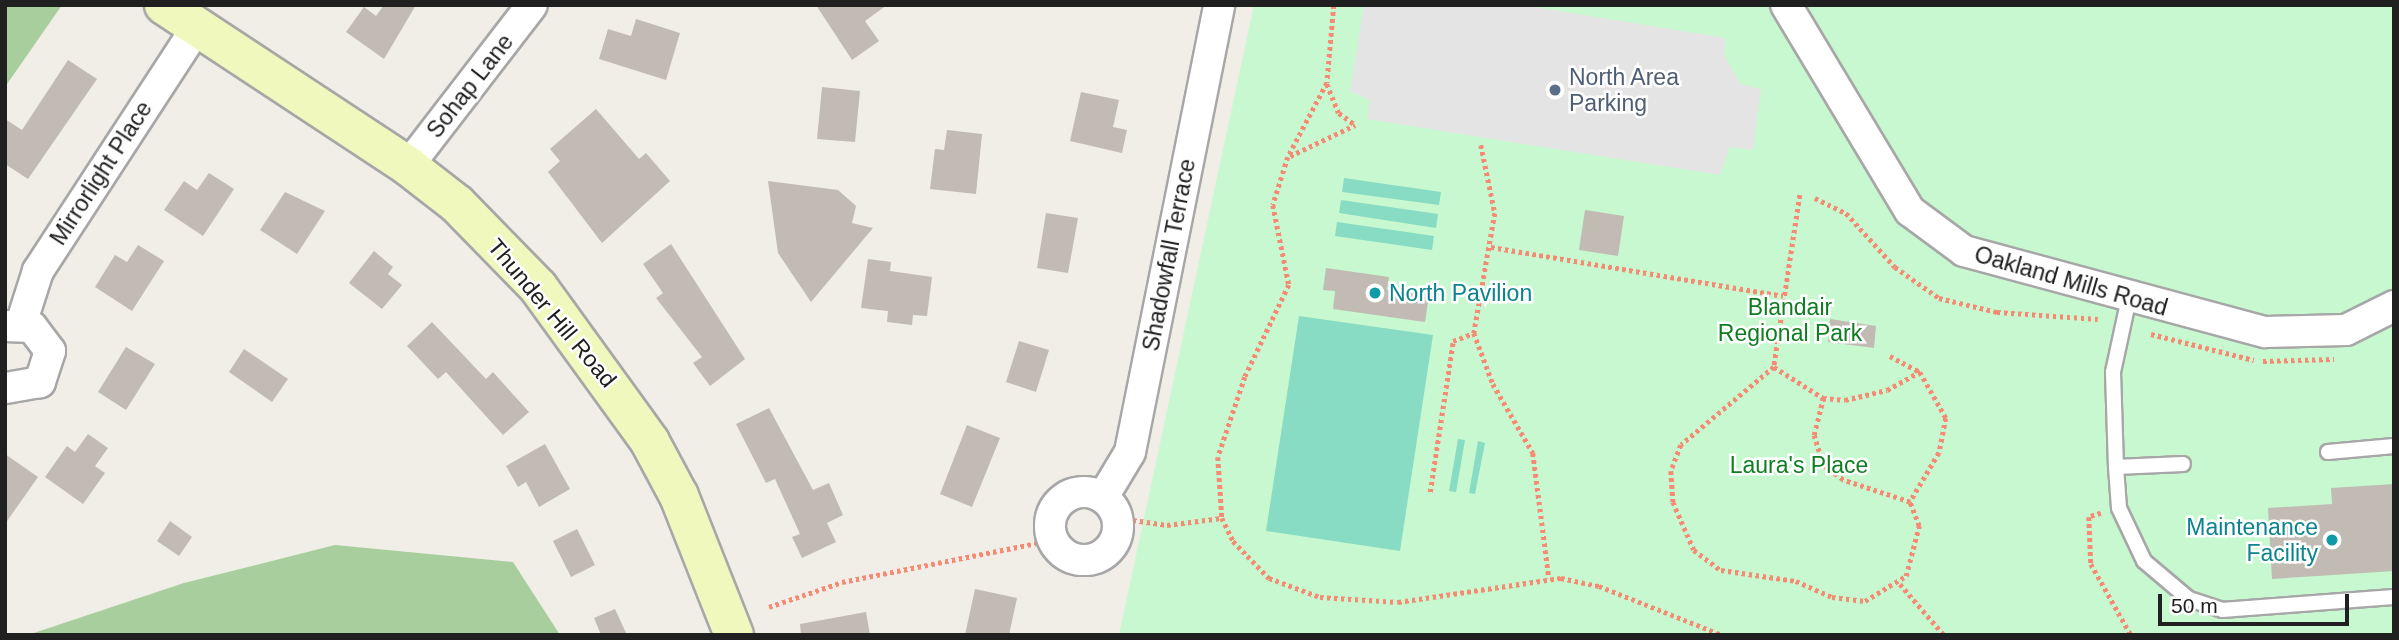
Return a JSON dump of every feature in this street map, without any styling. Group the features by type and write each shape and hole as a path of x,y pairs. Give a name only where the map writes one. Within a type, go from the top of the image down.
{"street":[{"name":"Thunder Hill Road","path":"164,5 196,29 408,166 500,246 616,388 679,496 734,635"},
{"name":"Sohap Lane","path":"408,166 532,5"},
{"name":"Shadowfall Terrace","path":"1052,540 1069,558 1095,559 1114,543 1110,508 1129,452 1219,5"},
{"name":"Oakland Mills Road","path":"1786,5 1889,181 1934,233 1999,264 2265,332 2301,334 2346,330 2394,306"},
{"name":"Mirrorlight Place","path":"5,388 27,389 50,363 43,336 13,325 38,271 196,29"},
{"path":"1052,540 1051,515 1067,496 1110,508"}],"lane":[{"path":"2129,298 2113,372 2116,467 2131,539 2162,580 2189,599 2222,610 2280,610 2394,597"},
{"path":"2328,452 2394,446"},
{"path":"2116,467 2183,464"}],"path":[{"path":"1334,5 1327,83 1288,157 1273,205 1289,285 1245,377 1221,446 1222,518 1233,541 1269,578 1320,597 1398,601 1549,578 1600,586 1722,635"},
{"path":"1288,157 1355,125 1339,113 1327,83"},
{"path":"1481,145 1495,213 1491,247 1473,310 1474,333 1488,374 1533,453 1549,578"},
{"path":"1800,195 1774,367 1681,445 1671,485 1685,536 1721,570 1796,581 1832,597 1865,601 1900,584 1919,545 1910,502 1939,453 1946,418 1920,372 1891,356"},
{"path":"1815,198 1846,212 1895,267 1939,298 1997,312 2098,319"},
{"path":"1491,247 1783,296"},
{"path":"1430,492 1453,341 1474,333"},
{"path":"1774,367 1823,398 1867,398 1920,372"},
{"path":"1823,398 1814,436 1823,465 1843,480 1910,502"},
{"path":"1110,508 1167,524 1222,518"},
{"path":"2101,513 2090,517 2091,564 2131,635"},
{"path":"769,607 842,582 1052,540"},
{"path":"1900,584 1944,635"}],"green space":[{"path":"5,5 62,5 5,87"},
{"name":"Blandair Regional Park","path":"1254,5 2394,5 2394,635 1119,635"},
{"path":"1344,178 1441,192 1439,205 1342,192"},
{"path":"1341,200 1438,214 1436,228 1339,213"},
{"path":"1337,222 1434,236 1432,250 1335,236"},
{"path":"1299,316 1433,335 1400,551 1266,531"},
{"path":"1458,439 1465,440 1456,492 1449,491"},
{"path":"1478,441 1485,443 1475,494 1469,493"},
{"path":"335,545 513,562 560,635 28,635 184,583"}],"shaded area":[{"name":"North Area Parking","path":"1364,5 1522,5 1726,38 1724,54 1740,84 1761,89 1753,150 1730,147 1720,175 1367,119 1370,100 1350,91"}],"building":[{"path":"384,5 416,5 384,59 346,32 364,7 376,16"},
{"path":"816,5 887,5 865,21 879,41 852,60"},
{"path":"636,19 680,33 666,80 599,59 608,29 631,36"},
{"path":"68,60 97,79 28,179 5,164 5,119 22,130"},
{"path":"822,87 860,91 855,142 817,139"},
{"path":"1081,92 1119,100 1113,127 1127,130 1122,153 1070,141"},
{"path":"596,109 639,159 646,153 670,181 602,243 548,172 560,161 550,149"},
{"path":"947,130 982,134 976,194 930,189 935,149 944,150"},
{"path":"209,173 234,189 203,236 164,210 184,181 197,190"},
{"path":"768,181 838,190 856,206 852,223 873,228 811,302 778,253"},
{"path":"285,192 325,211 297,254 260,230"},
{"path":"1585,210 1624,216 1618,256 1579,250"},
{"path":"1046,213 1078,218 1068,273 1037,268"},
{"path":"671,244 745,359 710,386 693,363 702,357 656,298 663,293 643,264"},
{"path":"138,245 164,261 132,311 95,287 115,255 127,262"},
{"path":"374,251 393,267 388,274 402,285 382,309 349,283"},
{"path":"868,259 891,262 890,271 932,277 927,316 913,315 912,325 887,322 888,311 861,308"},
{"name":"North Pavilion","path":"1326,268 1389,277 1387,290 1429,295 1425,322 1333,309 1335,291 1323,290"},
{"path":"1830,319 1876,326 1874,348 1828,342"},
{"path":"432,322 486,379 493,372 529,412 503,435 446,372 438,379 407,346"},
{"path":"1019,341 1049,350 1036,392 1006,382"},
{"path":"126,347 155,364 126,410 98,392"},
{"path":"244,349 288,379 272,402 229,372"},
{"path":"769,408 813,490 829,483 843,515 827,523 836,542 802,558 792,537 800,534 775,479 766,483 736,424"},
{"path":"967,425 1000,438 972,507 940,494"},
{"path":"88,434 108,448 95,466 105,473 83,504 45,477 67,446 75,452"},
{"path":"545,444 570,489 539,507 526,482 518,487 506,466"},
{"path":"5,454 38,477 5,524"},
{"name":"Maintenance Facility","path":"2394,484 2394,571 2272,579 2268,508 2332,504 2331,488"},
{"path":"170,521 192,537 179,556 157,541"},
{"path":"577,529 595,565 571,577 553,541"},
{"path":"975,589 1017,598 1009,635 965,635"},
{"path":"615,609 627,635 601,635 594,618"},
{"path":"866,612 870,635 801,635 800,624"}],"place":[{"name":"North Area Parking","path":"1555,90"},
{"name":"North Pavilion","path":"1375,293"},
{"name":"Maintenance Facility","path":"2332,540"}],"park label":[{"name":"Laura's Place","path":"1799,465"}]}
